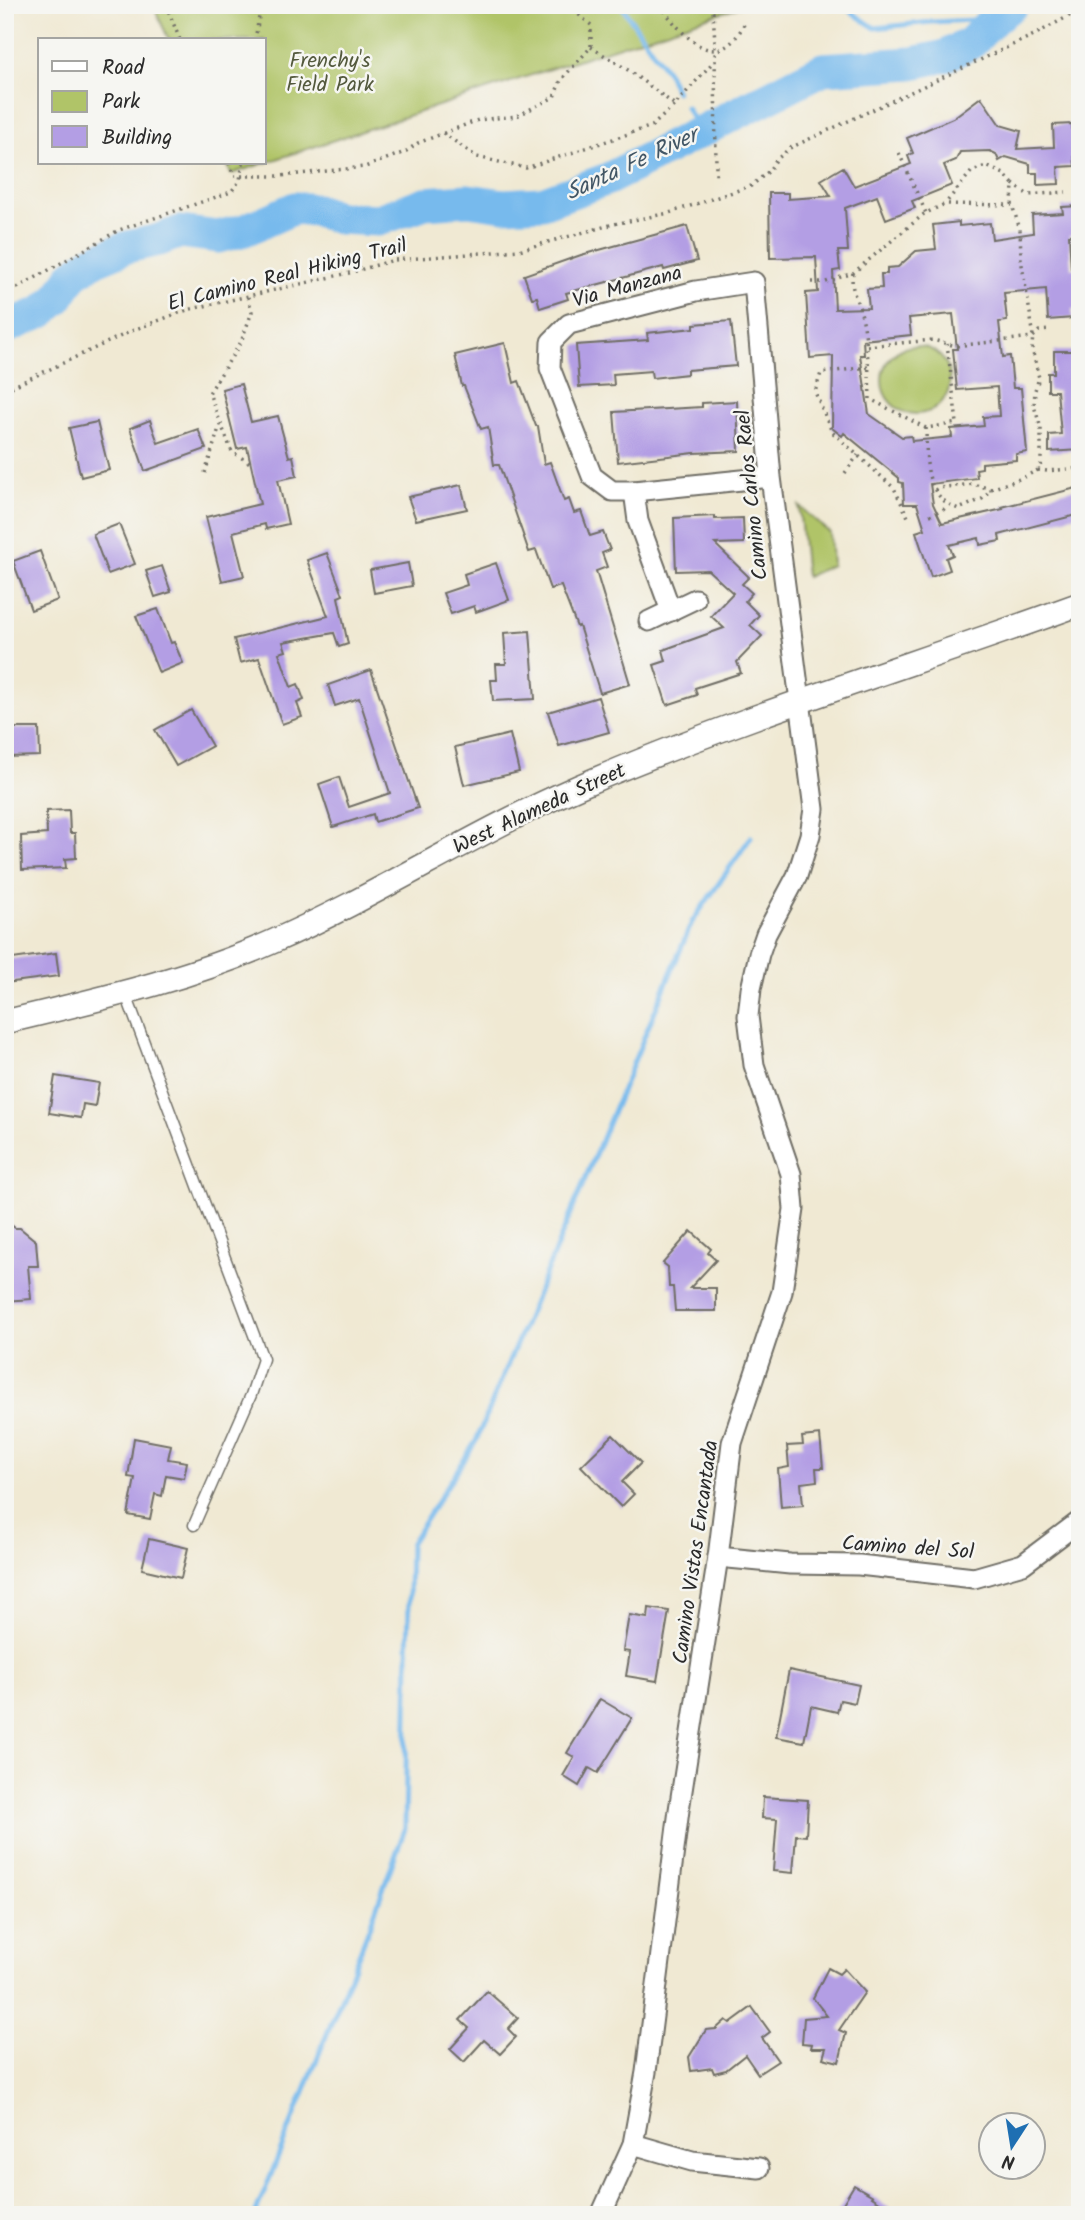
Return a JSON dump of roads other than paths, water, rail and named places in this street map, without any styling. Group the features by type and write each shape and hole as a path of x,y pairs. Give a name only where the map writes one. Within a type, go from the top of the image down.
{"street":[{"name":"Camino Carlos Rael","path":"754,282 771,477 800,702"},
{"name":"Via Manzana","path":"754,282 696,291 569,324 551,342 550,368 592,477 612,491 771,477"},
{"path":"634,491 638,521 671,611"},
{"path":"649,621 695,600"},
{"name":"West Alameda Street","path":"5,1022 125,992 207,967 270,943 545,802 632,764 1080,604"},
{"name":"Camino Vistas Encantada","path":"601,2215 633,2144 646,2072 679,1810 718,1557 732,1443 782,1292 794,1209 791,1174 754,1065 748,1016 759,954 766,934 797,876 810,835 814,809 800,702"},
{"name":"Camino del Sol","path":"718,1557 789,1564 859,1564 974,1578 1023,1564 1080,1521"},
{"path":"633,2144 692,2161 759,2168"}],"lane":[{"path":"125,992 263,1359 251,1395 194,1525"}],"waterway":[{"path":"621,5 669,75 676,92"},
{"path":"841,5 875,28 994,19"},
{"name":"Santa Fe River","path":"5,328 42,312 58,298 73,275 91,262 127,247 180,232 218,237 245,230 295,208 315,210 339,218 378,220 425,203 468,200 504,205 542,203 608,179 823,69 913,63 945,56 971,43 1012,5"},
{"path":"686,107 699,132"},
{"path":"255,2215 366,1936 405,1829 410,1544 476,1441 692,922 751,837"}],"park label":[{"name":"Frenchy's Field Park","path":"330,72"}]}
